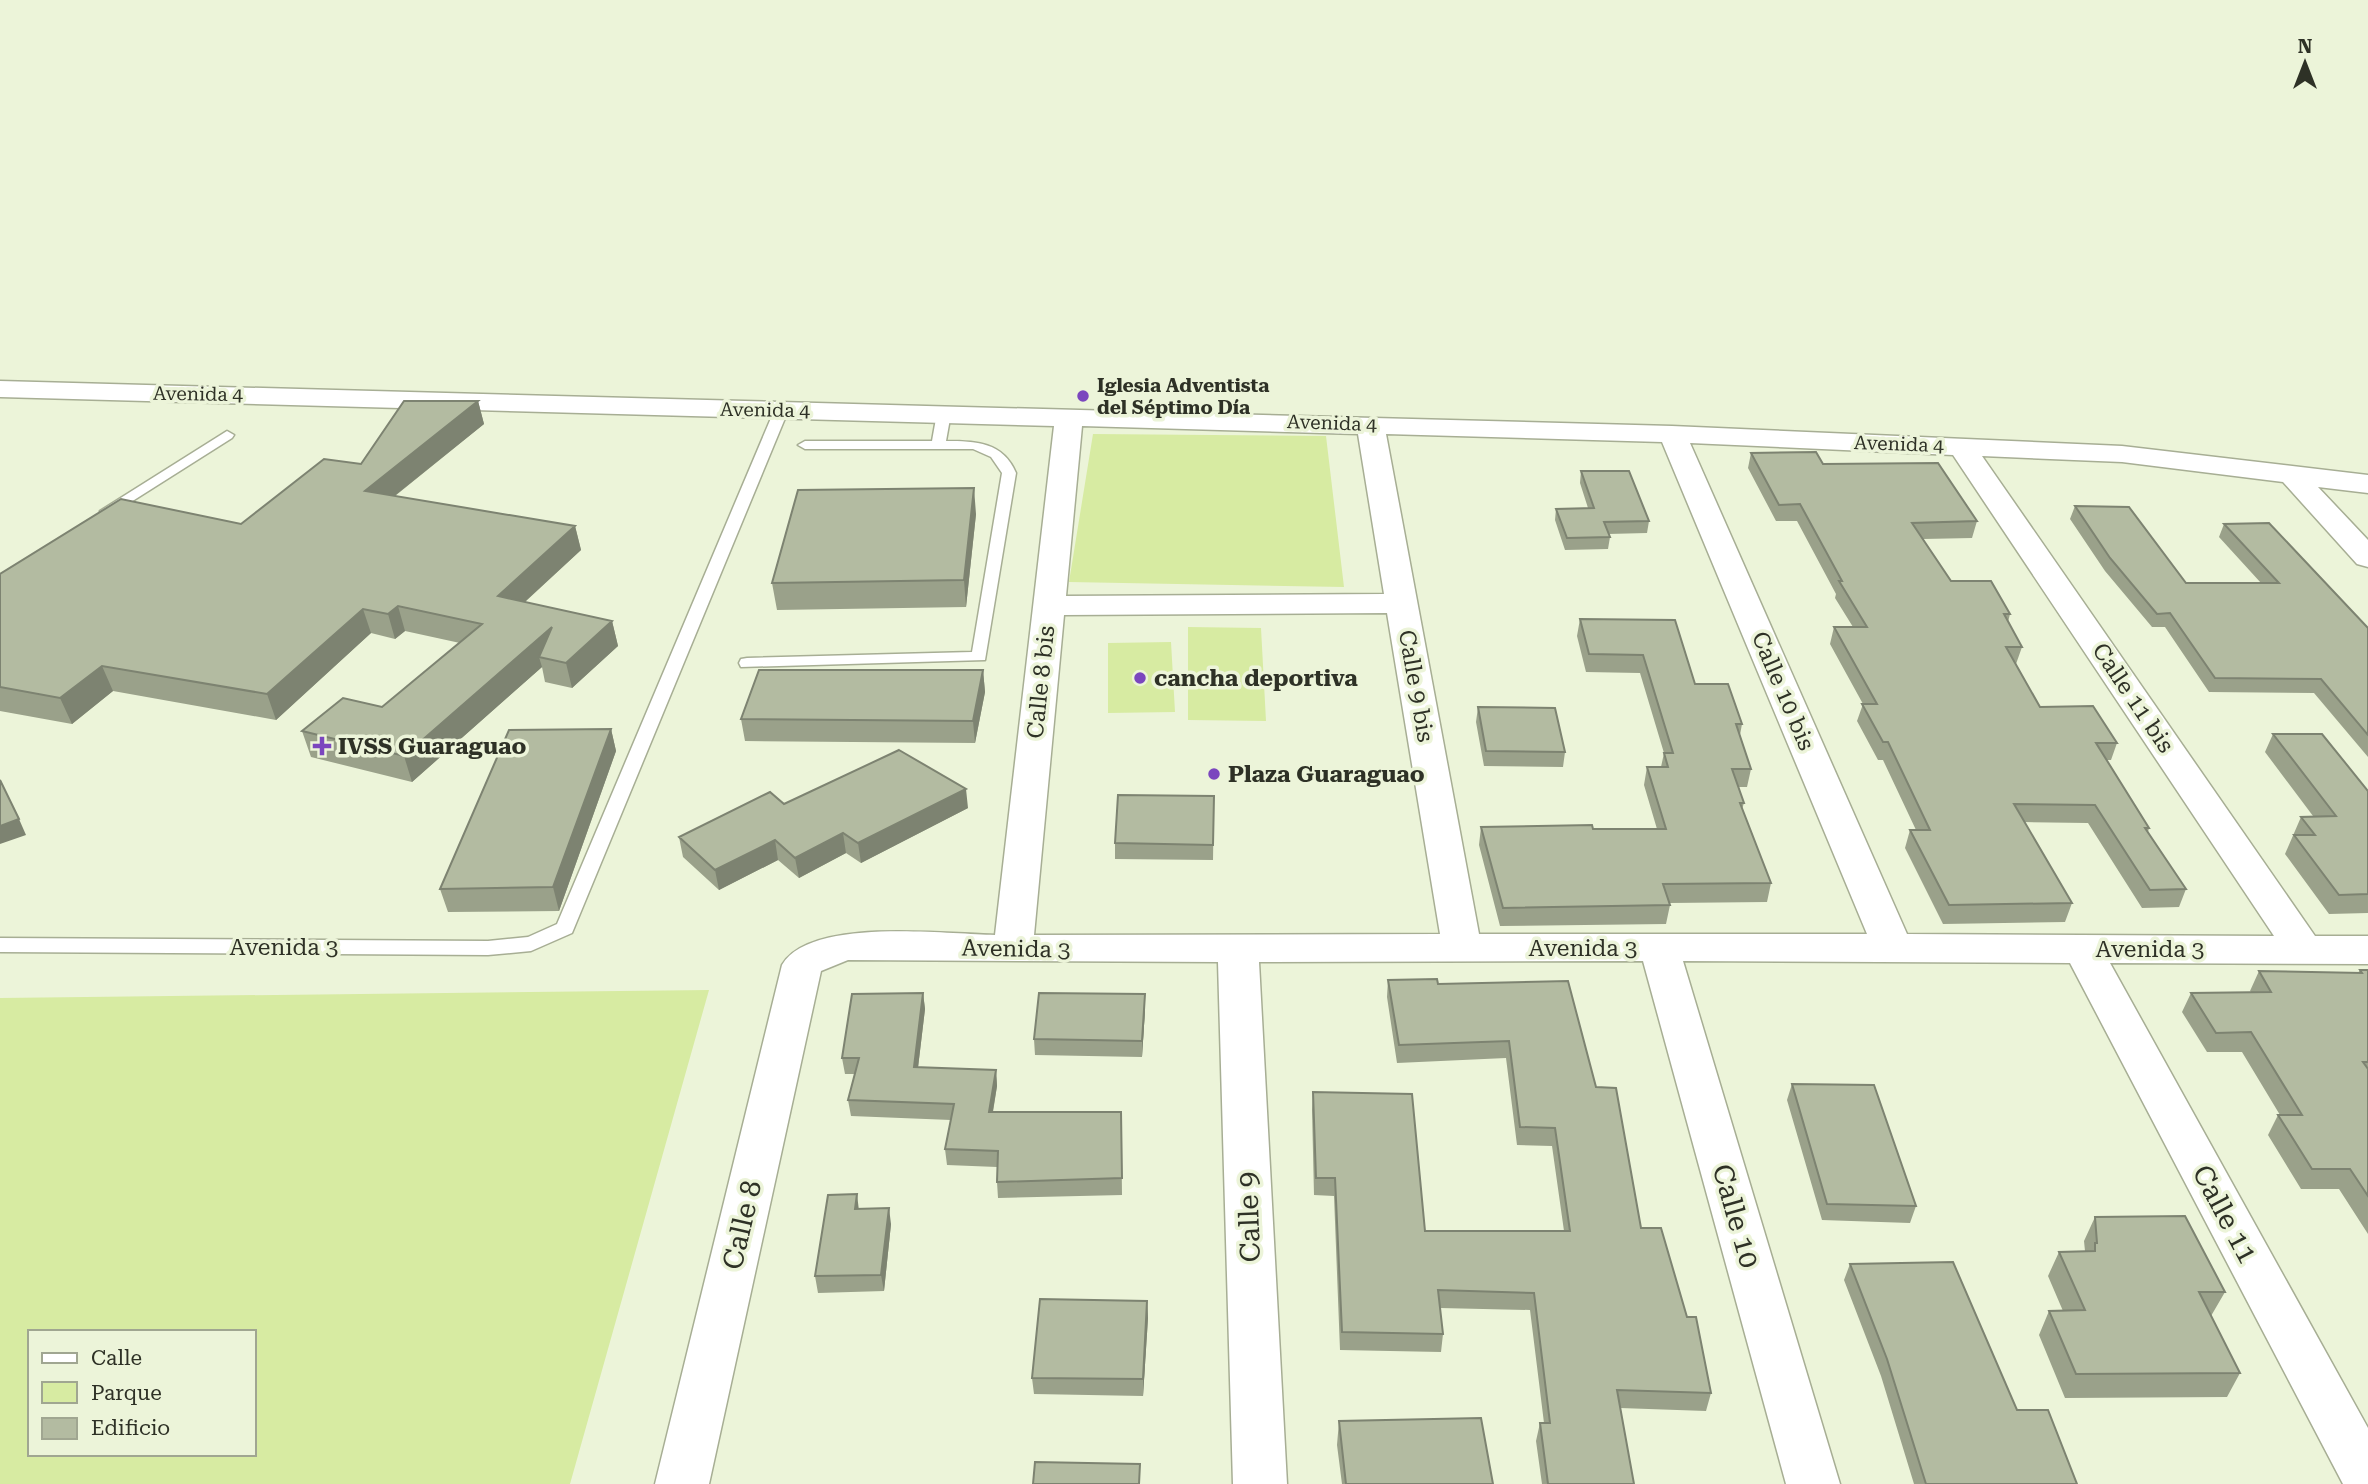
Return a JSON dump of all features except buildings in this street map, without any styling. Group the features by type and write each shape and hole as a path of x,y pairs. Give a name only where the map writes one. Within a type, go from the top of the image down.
{"street":[{"name":"Avenida 4","path":"0,389 1672,434 2122,454 2368,484"},
{"name":"Calle 8 bis","path":"1013,949 1069,416"},
{"name":"Calle 9 bis","path":"1370,424 1462,948"},
{"name":"Calle 10 bis","path":"1672,434 1893,948"},
{"name":"Calle 11 bis","path":"1961,446 2304,950"},
{"path":"2290,473 2368,558"},
{"path":"1049,606 1402,603"},
{"name":"Avenida 3","path":"802,965 825,952 846,946 1238,950 1659,947 2368,950"},
{"name":"Calle 10","path":"1659,947 1813,1484"},
{"name":"Calle 11","path":"2082,948 2368,1479"},
{"name":"Calle 9","path":"1238,950 1260,1484"},
{"name":"Calle 8","path":"682,1484 802,965"}],"lane":[{"name":"Avenida 3","path":"0,945 488,948 531,944 565,928 780,411"},
{"path":"939,443 944,413"},
{"path":"91,521 227,435"},
{"path":"747,663 979,657 1009,473 996,452 974,445 939,443 805,445"}],"green space":[{"path":"1093,434 1326,436 1344,587 1069,582"},
{"path":"1188,627 1261,628 1266,721 1188,720"},
{"name":"cancha deportiva","path":"1171,642 1175,712 1108,713 1108,643"},
{"path":"709,990 570,1484 0,1484 0,998"}],"place":[{"name":"Iglesia Adventista del Séptimo Día","path":"1083,396"},
{"name":"cancha deportiva","path":"1140,678"},
{"name":"IVSS Guaraguao","path":"322,746"},
{"name":"Plaza Guaraguao","path":"1214,774"}]}
